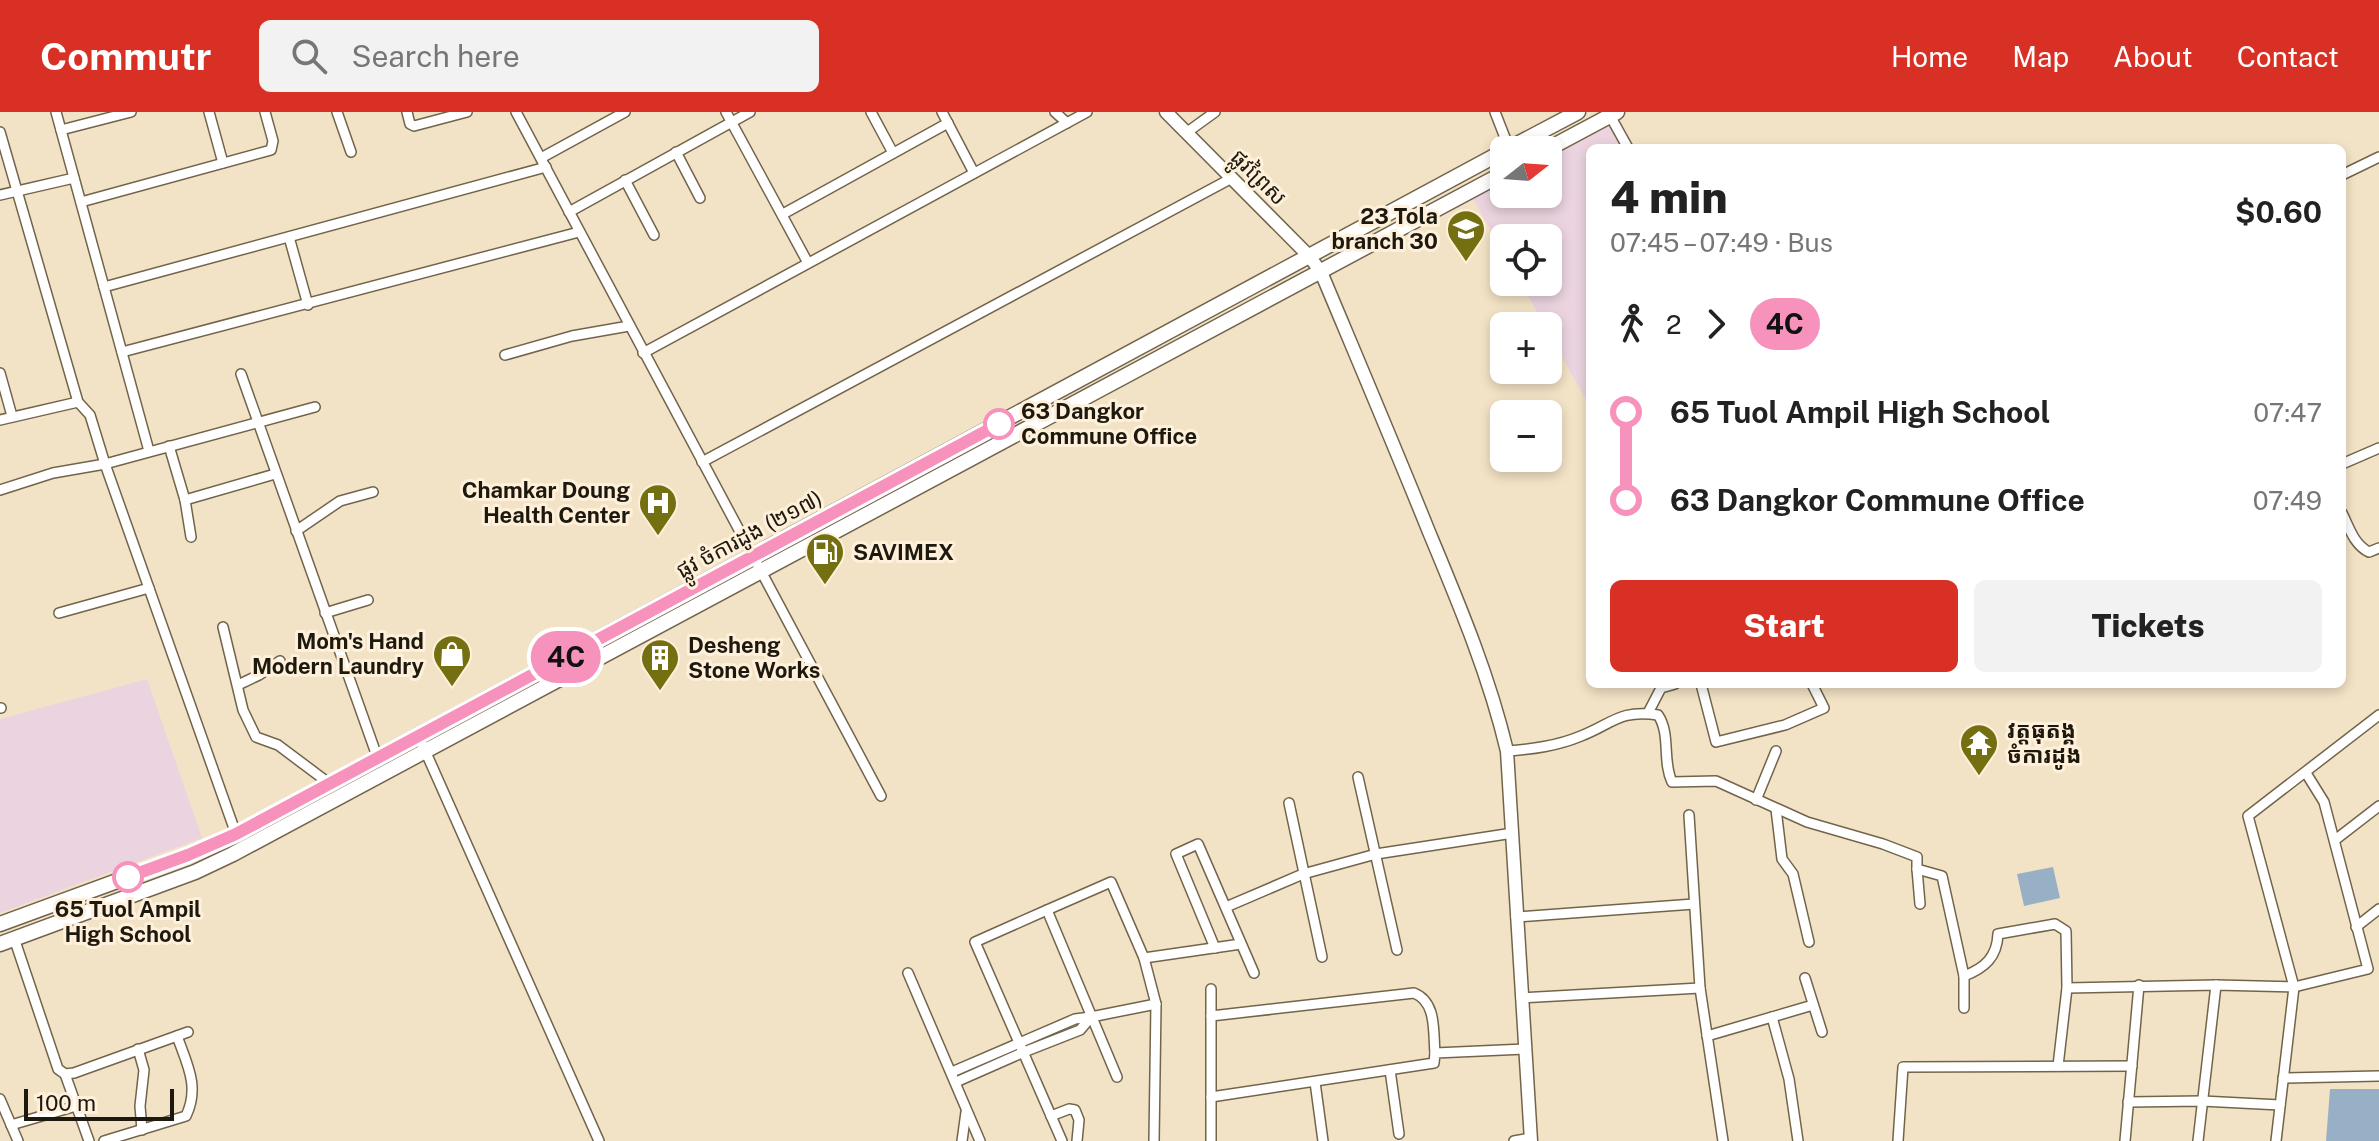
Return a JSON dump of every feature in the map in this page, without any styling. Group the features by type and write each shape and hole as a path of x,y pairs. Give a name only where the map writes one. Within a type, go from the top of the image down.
{"main road":[{"name":"ផ្លូវ ចំការដូង (២១៧)","path":"1533,136 1578,112"},
{"path":"1562,141 1612,113"},
{"name":"ផ្លូវ ចំការដូង (២១៧)","path":"0,924 188,855 236,834 1490,159"},
{"name":"ផ្លូវ ចំការដូង (២១៧)","path":"7,941 195,872 233,854 1490,181"},
{"path":"110,883 116,900"}],"street":[{"path":"56,112 149,451"},
{"path":"61,130 131,112"},
{"path":"209,112 223,163"},
{"path":"81,202 271,150 273,141 265,112"},
{"path":"337,112 351,152"},
{"path":"407,112 410,124 416,126 467,112"},
{"path":"516,112 881,796"},
{"path":"104,287 544,163 625,112"},
{"path":"726,112 808,263"},
{"path":"569,212 750,112"},
{"path":"871,112 893,153"},
{"path":"942,112 974,173"},
{"path":"1055,112 1067,123"},
{"path":"643,353 1087,112"},
{"name":"ផ្លូវព្រៃស","path":"1166,112 1309,256 1321,272 1461,609 1497,709 1507,751 1531,1140"},
{"path":"1186,133 1215,112"},
{"path":"1495,112 1502,136"},
{"path":"1612,113 1626,144"},
{"path":"783,214 948,123"},
{"path":"0,132 78,402 90,415 236,834"},
{"path":"676,152 700,198"},
{"path":"2346,173 2379,157"},
{"path":"0,195 74,178"},
{"path":"702,462 1232,178"},
{"path":"625,180 654,235"},
{"path":"122,352 579,232"},
{"path":"289,237 308,305"},
{"path":"505,355 572,336 629,326"},
{"path":"0,373 12,416"},
{"path":"241,374 378,759"},
{"path":"0,420 78,402"},
{"path":"0,490 53,473 105,464 315,407"},
{"path":"169,446 185,500 191,537"},
{"path":"2346,462 2379,448"},
{"path":"185,500 275,474"},
{"path":"296,531 340,501 373,492"},
{"path":"2346,520 2361,548 2369,552 2379,548"},
{"path":"59,613 149,588"},
{"path":"325,613 368,600"},
{"path":"223,627 243,710 256,737 278,745 330,784"},
{"path":"238,685 280,661"},
{"path":"1648,713 1661,688"},
{"path":"1702,688 1716,742 1785,725 1824,708 1814,688"},
{"path":"1507,751 1559,744 1584,735 1618,716 1658,715 1672,782 1716,781 1807,822 1917,857 1920,904"},
{"path":"2276,1141 2294,987 2248,816 2379,715"},
{"path":"419,737 599,1141"},
{"path":"1756,800 1776,751"},
{"path":"2067,988 2139,985 2294,987 2368,969 2324,802 2306,773"},
{"path":"1358,777 1397,950"},
{"path":"1289,803 1322,957"},
{"path":"2335,840 2379,806"},
{"path":"1776,809 1782,859 1793,874 1809,942"},
{"path":"1689,815 1700,988 1723,1141"},
{"path":"1226,907 1303,874 1376,854 1513,833"},
{"path":"1215,948 1176,854 1198,844 1254,973"},
{"path":"1917,869 1942,876 1964,976 1964,1008"},
{"path":"1062,1141 975,942 1111,882 1144,958 1156,1004 1154,1141"},
{"path":"1516,917 1694,904"},
{"path":"2356,927 2379,909"},
{"path":"1047,910 1117,1077"},
{"path":"1964,976 1979,971 1989,961 1995,952 1998,934 2055,924 2066,931 2067,988 2058,1066"},
{"path":"7,941 58,1069 65,1074 89,1141"},
{"path":"1144,958 1241,944"},
{"path":"908,973 980,1141"},
{"path":"1805,978 1822,1032"},
{"path":"2125,1141 2139,985"},
{"path":"2198,1141 2216,985"},
{"path":"1521,998 1700,988"},
{"path":"1211,989 1211,1141"},
{"path":"1211,1016 1414,993 1429,1004 1435,1053 1434,1063 1211,1097"},
{"path":"954,1077 1075,1019 1156,1004"},
{"path":"1707,1036 1813,1005"},
{"path":"1772,1017 1789,1079 1798,1141"},
{"path":"65,1074 188,1032"},
{"path":"104,1141 186,1116 191,1108 194,1088 177,1036"},
{"path":"138,1049 144,1070 140,1106 142,1130"},
{"path":"1435,1053 1525,1049"},
{"path":"1898,1141 1903,1067 2132,1066"},
{"path":"1390,1070 1399,1134"},
{"path":"2283,1078 2379,1076"},
{"path":"1315,1082 1323,1141"},
{"path":"0,1099 18,1141"},
{"path":"2128,1102 2202,1101 2280,1105"},
{"path":"11,1125 76,1106"},
{"path":"962,1141 966,1108"},
{"path":"1051,1116 1069,1109 1075,1110 1079,1120 1077,1141"},
{"path":"1514,1141 1531,1140"}],"shaded area":[{"path":"1612,124 1624,144 1586,144 1586,400 1562,357 1562,312 1537,312 1528,296 1562,296 1562,224 1490,224 1490,229 1472,197 1490,187 1490,208 1562,208 1562,150"},
{"path":"147,679 202,838 0,913 0,719"}],"water":[{"path":"2053,867 2060,898 2024,906 2017,874"},
{"path":"2330,1089 2379,1089 2379,1141 2326,1141"}],"bus line":[{"name":"4C","path":"128,877 236,834 999,424"}],"place":[{"name":"23 Tola branch 30","path":"1466,263"},
{"name":"63 Dangkor Commune Office","path":"999,424"},
{"name":"Chamkar Doung Health Center","path":"658,537"},
{"name":"SAVIMEX","path":"825,586"},
{"name":"Mom's Hand Modern Laundry","path":"452,688"},
{"name":"Desheng Stone Works","path":"660,692"},
{"name":"វត្តធុតង្គ ចំការដូង","path":"1979,777"},
{"name":"65 Tuol Ampil High School","path":"128,877"}]}
